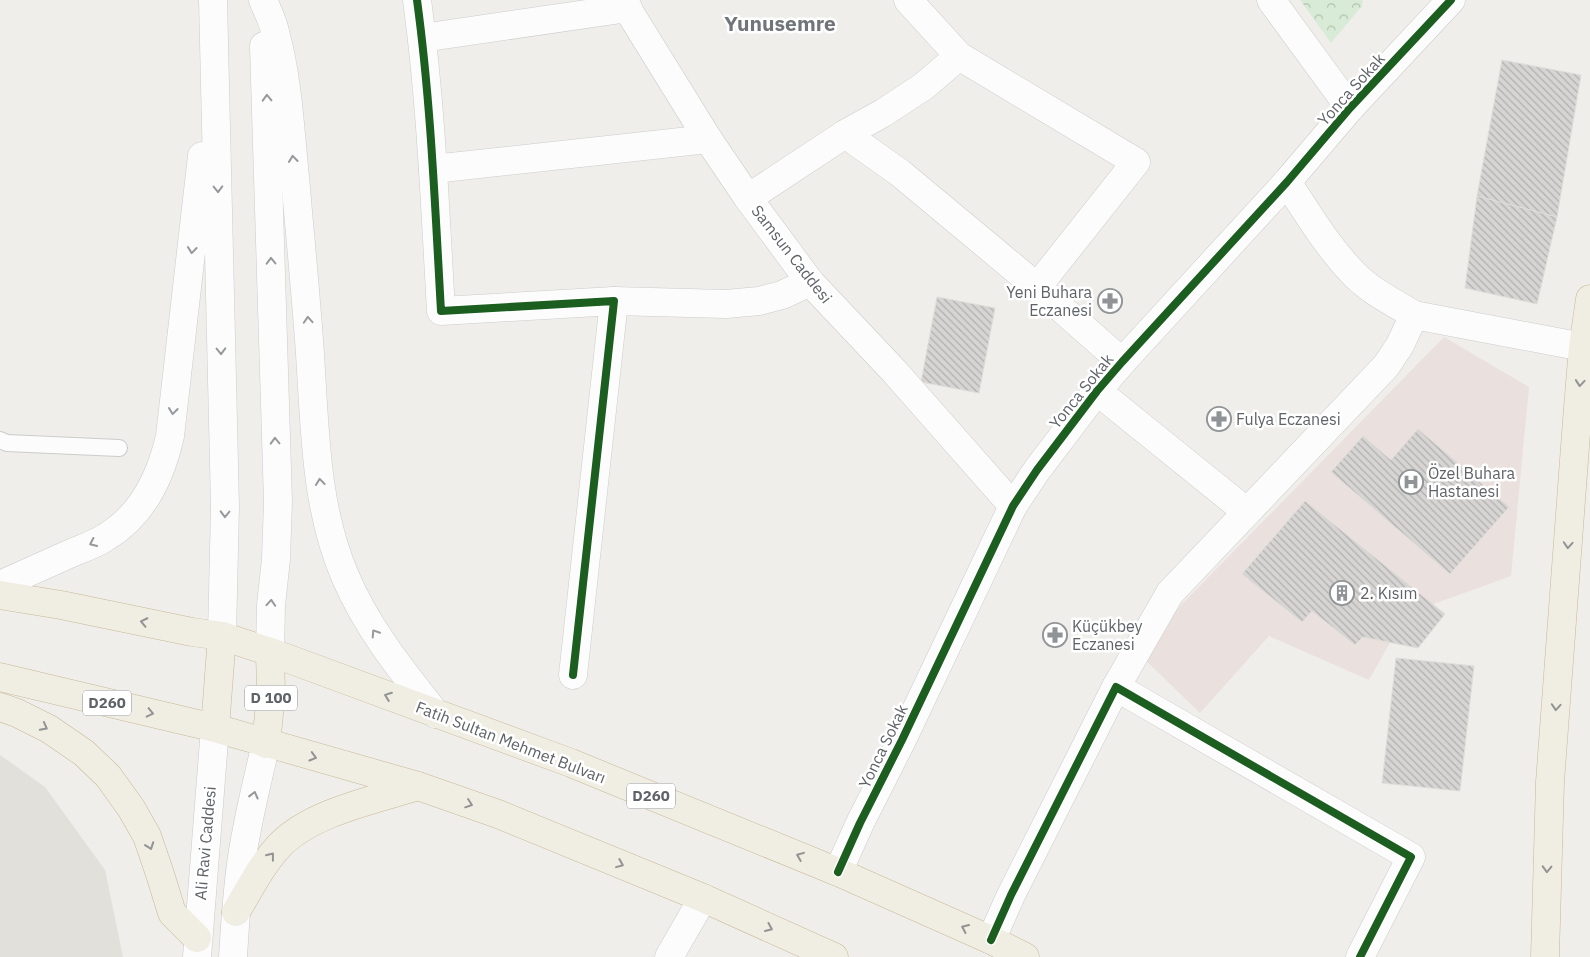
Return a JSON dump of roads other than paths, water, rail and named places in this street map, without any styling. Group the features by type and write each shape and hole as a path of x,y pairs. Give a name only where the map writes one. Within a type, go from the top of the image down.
{"highway":[{"path":"1545,957 1550,782 1584,348 1590,300"},
{"name":"D260","path":"0,595 61,605 192,632 222,636 270,652"},
{"path":"215,728 222,636"},
{"name":"Fatih Sultan Mehmet Bulvarı","path":"270,652 571,763 838,872 992,940 1025,957"},
{"name":"D 100","path":"266,744 271,694 270,652"},
{"name":"D260","path":"0,677 215,728 418,786 498,814 703,898 834,957"},
{"path":"0,707 49,729 84,753 108,776 132,808 147,836 172,913 197,948"},
{"path":"236,912 270,858 280,845 299,829 319,818 418,786"}],"street":[{"path":"214,0 225,497 222,636"},
{"path":"262,0 267,106 278,502 276,559 271,605 270,652"},
{"path":"262,0 275,30 285,80 306,297 316,452 321,494 330,536 344,575 358,605 394,660 436,714"},
{"path":"417,0 433,169 441,311 614,301 726,304 758,301 782,295 810,282"},
{"path":"908,0 959,56 1136,162 1037,287"},
{"path":"1271,0 1350,108"},
{"name":"Yonca Sokak","path":"838,872 1013,506 1037,470 1097,391 1122,362 1287,182 1350,108 1451,0"},
{"path":"422,38 625,4"},
{"name":"Samsun Caddesi","path":"625,4 708,139 748,198 810,282 894,371 1013,506"},
{"path":"0,585 106,538 143,502 156,482 165,460 170,436 182,341 214,45"},
{"path":"748,198 845,134 883,113 924,86 959,56"},
{"path":"845,134 900,173 1037,287 1122,362"},
{"path":"433,169 708,139"},
{"path":"1287,182 1325,239 1354,274 1379,295 1414,315 1584,348"},
{"path":"573,675 614,301"},
{"path":"992,940 1011,895 1116,687 1170,593 1386,366 1400,345 1414,315"},
{"path":"1097,391 1247,512"},
{"path":"1116,687 1411,857 1360,957"},
{"name":"Ali Ravi Caddesi","path":"197,948 215,728"},
{"path":"233,957 242,859 266,744"},
{"path":"669,957 703,898"}],"lane":[{"path":"0,440 7,442 119,448"}],"place":[{"name":"Yeni Buhara Eczanesi","path":"1110,301"},
{"name":"Fulya Eczanesi","path":"1219,419"},
{"name":"Özel Buhara Hastanesi","path":"1411,482"},
{"name":"2. Kısım","path":"1342,593"},
{"name":"Küçükbey Eczanesi","path":"1055,635"}],"district":[{"name":"Yunusemre","path":"780,24"}]}
